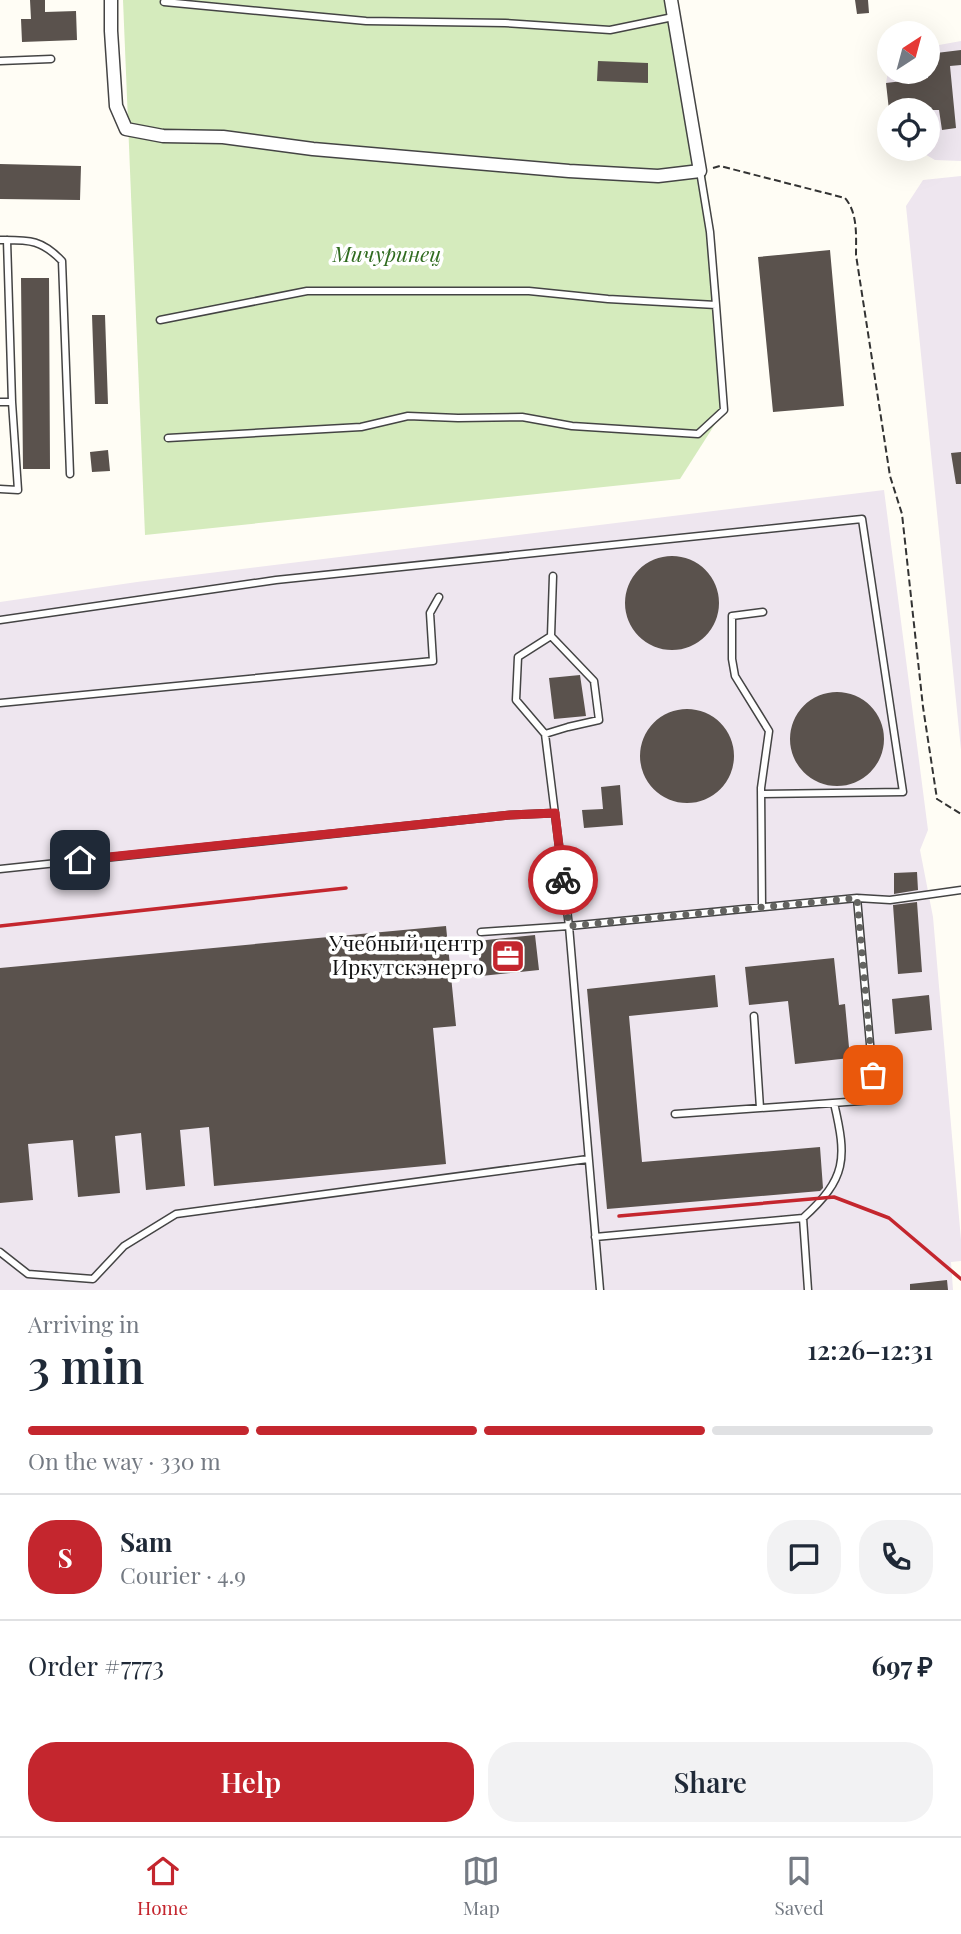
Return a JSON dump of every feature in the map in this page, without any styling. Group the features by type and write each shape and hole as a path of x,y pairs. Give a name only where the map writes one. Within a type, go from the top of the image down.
{"street":[{"path":"111,0 116,106 126,129 163,136 223,137 313,149 657,176 700,171 671,0"}],"lane":[{"path":"164,2 366,21 505,23 610,30 675,16"},
{"path":"0,61 51,59"},
{"path":"168,438 361,427 408,416 522,417 572,426 698,434 724,410 710,232 700,171"},
{"path":"0,489 18,490 4,240 30,240 40,243 62,261 70,474"},
{"path":"160,320 307,291 529,291 716,305"},
{"path":"0,402 12,402"},
{"path":"0,620 276,580 862,519 902,792 761,794"},
{"path":"545,734 599,720 594,681 551,636 553,576"},
{"path":"0,703 433,661 430,613 439,597"},
{"path":"762,907 761,794 769,731 735,676 732,616 763,612"},
{"path":"551,636 518,657 516,700 545,734 569,926 600,1290"},
{"path":"0,869 510,815 555,813"},
{"path":"481,932 857,898 890,900 961,890"},
{"path":"675,1114 875,1100 857,898"},
{"path":"754,1016 760,1108"},
{"path":"595,1237 803,1217 824,1198 841,1172 840,1131 834,1103"},
{"path":"0,1252 28,1274 93,1279 124,1246 176,1214 588,1159"},
{"path":"803,1217 808,1290"}],"path":[{"path":"700,171 720,166 845,198 851,204 856,228 856,255 890,476 902,514 923,707 937,799 961,814"}],"shaded area":[{"path":"961,41 961,161 940,160 940,98 888,98 886,84 940,84 940,45"},
{"path":"961,176 961,750 906,206 923,180"},
{"path":"884,490 928,830 920,850 933,917 961,1240 961,1261 951,1262 953,1290 0,1290 0,602 137,582"}],"green space":[{"name":"Мичуринец","path":"123,0 676,0 705,166 724,410 680,479 145,535"}],"building":[{"path":"30,0 45,0 45,12 76,11 77,40 22,42 21,19 31,19"},
{"path":"855,0 868,0 869,13 857,14"},
{"path":"961,50 961,65 950,66 956,128 942,130 940,98 888,98 886,84 940,84 940,53"},
{"path":"598,61 648,63 648,83 597,81"},
{"path":"0,164 81,166 80,200 0,199"},
{"path":"830,250 844,406 773,412 758,257"},
{"path":"21,278 49,278 50,469 23,469"},
{"path":"92,315 105,315 108,404 95,404"},
{"path":"108,450 110,471 92,472 90,452"},
{"path":"961,452 961,484 956,484 951,453"},
{"path":"672,556 690,559 705,570 716,585 719,603 716,621 705,636 690,647 672,650 654,647 639,636 628,621 625,603 628,585 639,570 654,559"},
{"path":"580,675 586,716 554,719 549,678"},
{"path":"837,692 855,695 870,706 881,721 884,739 881,757 870,772 855,783 837,786 819,783 804,772 793,757 790,739 793,721 804,706 819,695"},
{"path":"687,709 705,712 720,723 731,738 734,756 731,774 720,789 705,800 687,803 669,800 654,789 643,774 640,756 643,738 654,723 669,712"},
{"path":"620,785 623,825 584,828 582,810 603,809 601,787"},
{"path":"917,872 918,890 894,894 894,873"},
{"path":"917,902 922,972 898,974 893,905"},
{"path":"446,926 456,1026 433,1028 446,1164 214,1186 209,1127 180,1130 185,1186 146,1190 141,1133 115,1136 120,1193 78,1197 73,1140 28,1144 33,1200 0,1203 0,968"},
{"name":"Учебный центр Иркутскэнерго","path":"535,935 539,970 481,976 477,941"},
{"path":"834,958 839,1005 845,1004 850,1058 795,1064 788,1001 749,1005 745,967"},
{"path":"715,975 718,1007 629,1016 642,1162 820,1147 823,1188 820,1191 607,1209 587,989"},
{"path":"929,995 932,1030 895,1034 892,999"},
{"path":"947,1280 948,1290 910,1290 910,1284"}],"railway":[{"path":"0,926 346,888"},
{"path":"619,1216 834,1197 889,1218 961,1279"}],"way so far":[{"path":"563,880 569,926 857,898 873,1075"}],"place":[{"name":"Учебный центр Иркутскэнерго","path":"508,956"}],"route":[{"path":"80,860 510,815 555,813 563,880"}]}
